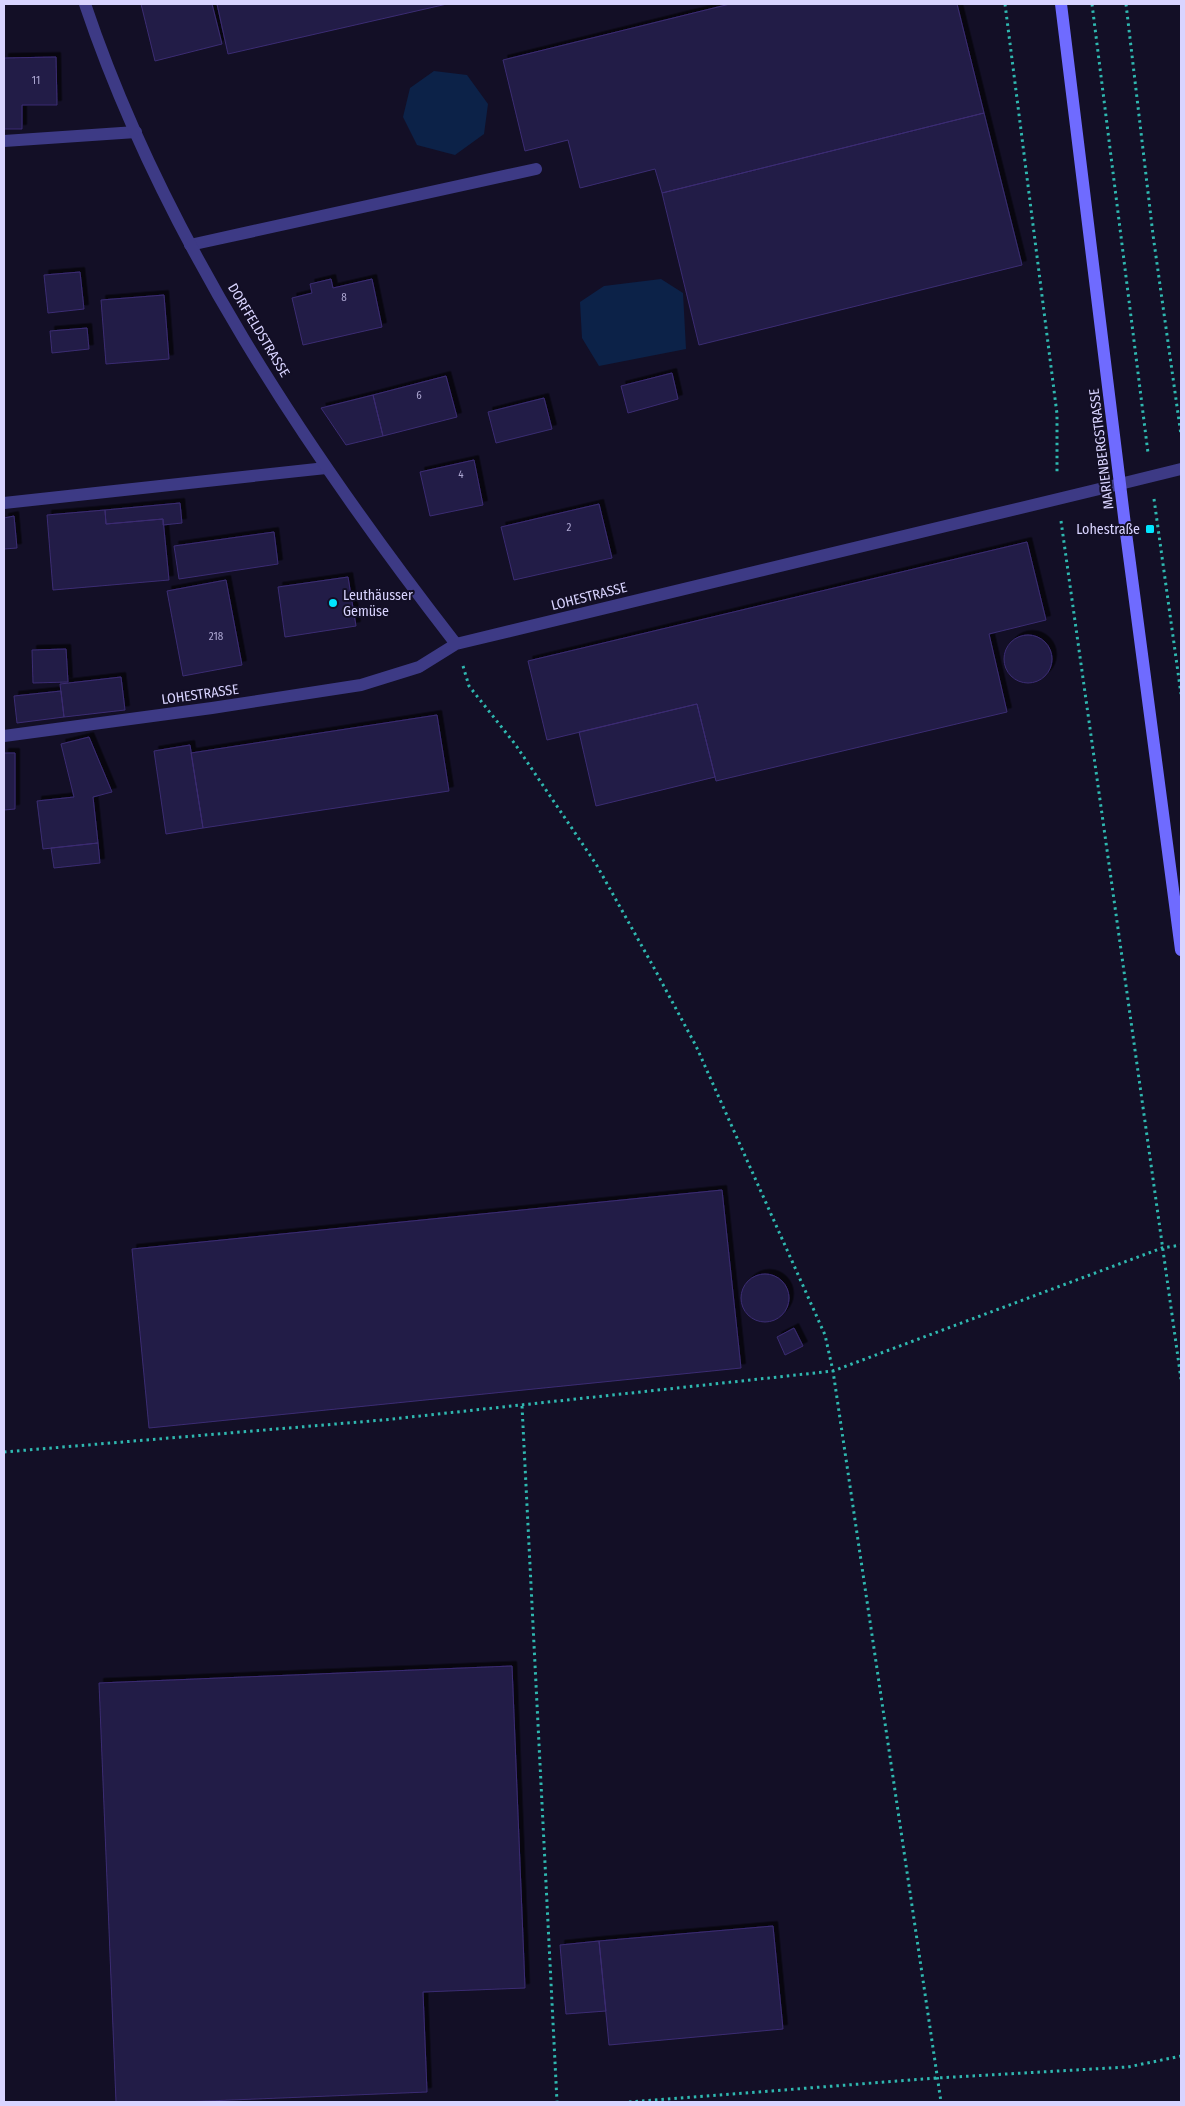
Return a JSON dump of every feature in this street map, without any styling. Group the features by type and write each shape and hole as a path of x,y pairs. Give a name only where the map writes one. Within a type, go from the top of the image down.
{"main road":[{"name":"MARIENBERGSTRASSE","path":"1061,4 1120,484 1181,950"}],"street":[{"name":"DORFFELDSTRASSE","path":"85,4 102,54 136,132 190,245 249,345 326,468 456,644"},
{"path":"4,141 136,132"},
{"path":"190,245 536,169"},
{"path":"4,503 326,468"},
{"name":"LOHESTRASSE","path":"4,736 202,710 361,685 419,667 456,644 1181,469"}],"path":[{"path":"1005,4 1056,414 1058,498 1181,1379"},
{"path":"1092,4 1151,476 1181,694"},
{"path":"1126,4 1153,235 1181,435"},
{"path":"1150,529 1158,528"},
{"path":"456,644 469,686 515,744 596,864 696,1046 825,1335 833,1371 941,2102"},
{"path":"4,1452 383,1420 833,1371 1162,1248 1181,1245"},
{"path":"522,1406 557,2102"},
{"path":"629,2102 938,2078 1128,2067 1181,2056"}],"water":[{"path":"434,71 467,75 488,104 484,134 455,155 417,145 403,117 410,88"},
{"path":"661,279 683,293 686,349 599,366 582,338 580,302 604,286"}],"building":[{"path":"141,4 212,4 222,44 155,61"},
{"path":"217,4 447,4 228,54"},
{"path":"730,4 957,4 984,113 662,193 655,169 580,188 568,140 525,151 503,60"},
{"path":"56,57 57,105 22,105 22,129 4,129 4,58"},
{"path":"984,113 1022,265 699,345 662,193"},
{"path":"80,272 84,309 48,313 44,275"},
{"path":"331,279 333,288 372,279 382,327 303,345 292,298 312,293 310,284"},
{"path":"164,295 169,359 106,364 101,300"},
{"path":"87,328 89,349 52,353 50,331"},
{"path":"672,373 678,399 628,413 621,386"},
{"path":"446,376 457,417 383,436 373,395"},
{"path":"373,395 383,436 346,445 321,408"},
{"path":"544,398 552,429 496,443 488,412"},
{"path":"474,460 483,505 430,516 420,472"},
{"path":"180,503 182,523 163,525 163,519 106,524 105,510"},
{"path":"599,504 612,558 514,580 501,527"},
{"path":"105,510 106,524 163,519 169,580 53,590 47,515"},
{"path":"14,516 17,548 4,549 4,518"},
{"path":"274,532 278,564 179,579 174,546"},
{"path":"1027,542 1046,620 989,634 1007,712 716,781 697,704 547,740 528,661"},
{"path":"348,577 356,626 285,637 278,587"},
{"path":"226,580 242,665 183,676 167,591"},
{"path":"1023,635 1033,635 1045,642 1052,654 1052,664 1045,676 1033,683 1023,683 1015,679 1008,672 1004,664 1004,654 1008,646 1015,639"},
{"path":"66,649 68,682 33,683 32,650"},
{"path":"121,677 125,710 64,717 60,684"},
{"path":"61,691 64,717 17,723 14,696"},
{"path":"697,704 715,777 596,806 579,732"},
{"path":"437,715 449,791 203,828 191,753"},
{"path":"89,737 112,792 93,797 98,843 43,849 37,801 74,797 61,744"},
{"path":"190,745 203,828 166,834 154,751"},
{"path":"4,753 15,753 15,809 4,810"},
{"path":"98,843 100,863 54,868 51,848"},
{"path":"722,1190 741,1368 149,1428 132,1249"},
{"path":"760,1274 770,1274 782,1281 789,1293 789,1303 782,1315 770,1322 760,1322 752,1318 745,1311 741,1303 741,1293 745,1285 752,1278"},
{"path":"794,1328 803,1346 785,1355 777,1337"},
{"path":"512,1666 525,1988 423,1992 427,2092 183,2102 116,2102 99,1683"},
{"path":"773,1926 783,2029 609,2045 599,1941"},
{"path":"599,1941 606,2011 566,2014 560,1945"}],"place":[{"name":"Lohestraße","path":"1150,529"},
{"name":"Leuthäusser Gemüse","path":"333,603"}]}
